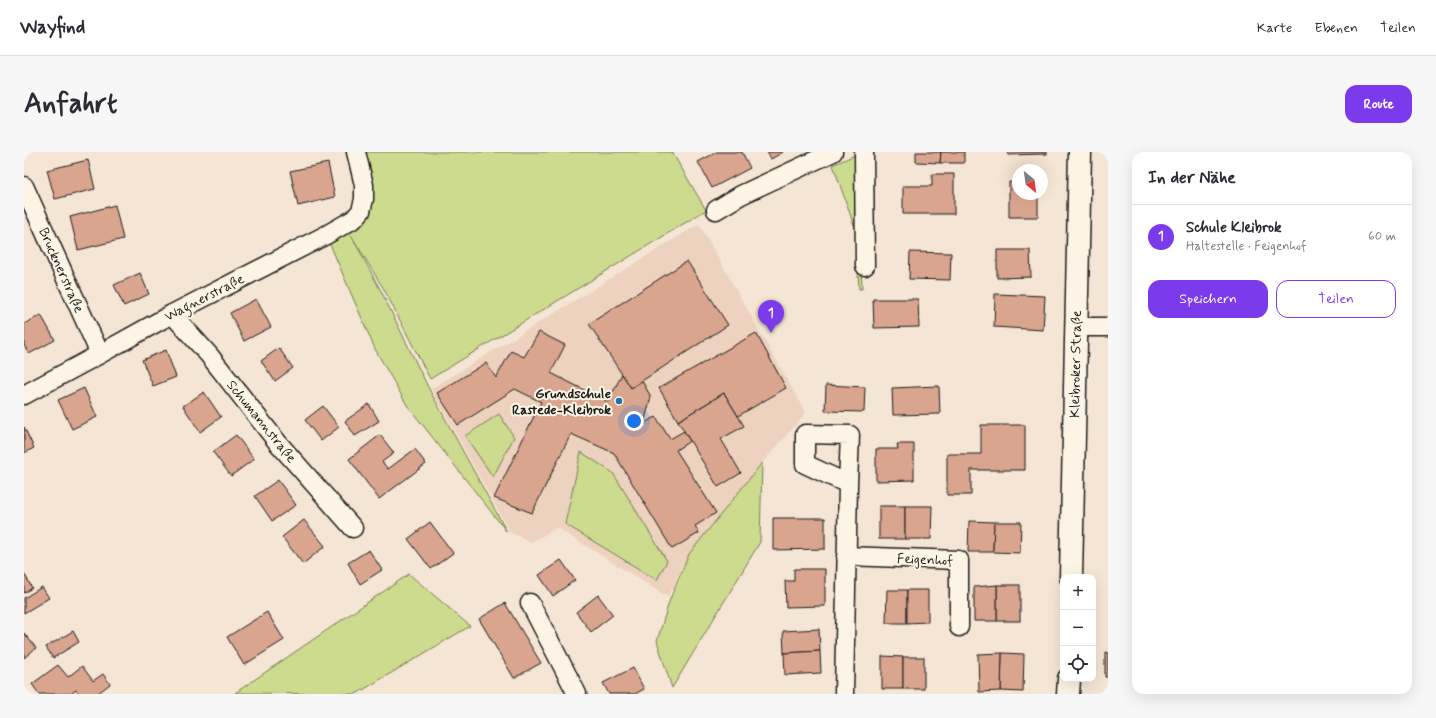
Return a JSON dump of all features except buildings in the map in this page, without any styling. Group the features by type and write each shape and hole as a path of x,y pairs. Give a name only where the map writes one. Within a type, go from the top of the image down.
{"street":[{"name":"Wagnerstraße","path":"24,395 172,314 326,235 354,219 361,211 364,199 364,185 356,152"},
{"path":"716,210 741,195 833,152"},
{"path":"864,152 865,266"},
{"name":"Kleibroker Straße","path":"1071,574 1080,152"},
{"name":"Brucknerstraße","path":"24,186 100,354"},
{"name":"Schumannstraße","path":"172,314 209,355 278,443 353,528"},
{"path":"1076,326 1108,327"},
{"path":"844,694 848,484"},
{"name":"Feigenhof","path":"846,556 960,560 959,627"},
{"path":"530,602 577,694"},
{"path":"1068,694 1069,682"}],"shaded area":[{"name":"Grundschule Rastede-Kleibrok","path":"699,224 806,413 762,463 689,554 668,597 557,528 531,542 510,532 431,389"}],"green space":[{"path":"356,152 672,152 706,210 430,379 385,291 351,235 382,293 429,389 507,532 407,405 375,349 326,235 361,211"},
{"path":"857,154 862,289 859,289 855,228 833,165"},
{"path":"499,414 514,437 493,477 465,436"},
{"path":"581,452 613,473 667,561 657,580 565,524"},
{"path":"762,463 760,542 672,688 657,641 670,599 689,554"},
{"path":"409,574 470,626 356,694 235,693"}],"place":[{"name":"Schule Kleibrok","path":"771,333"},
{"name":"Grundschule Rastede-Kleibrok","path":"619,401"}]}
